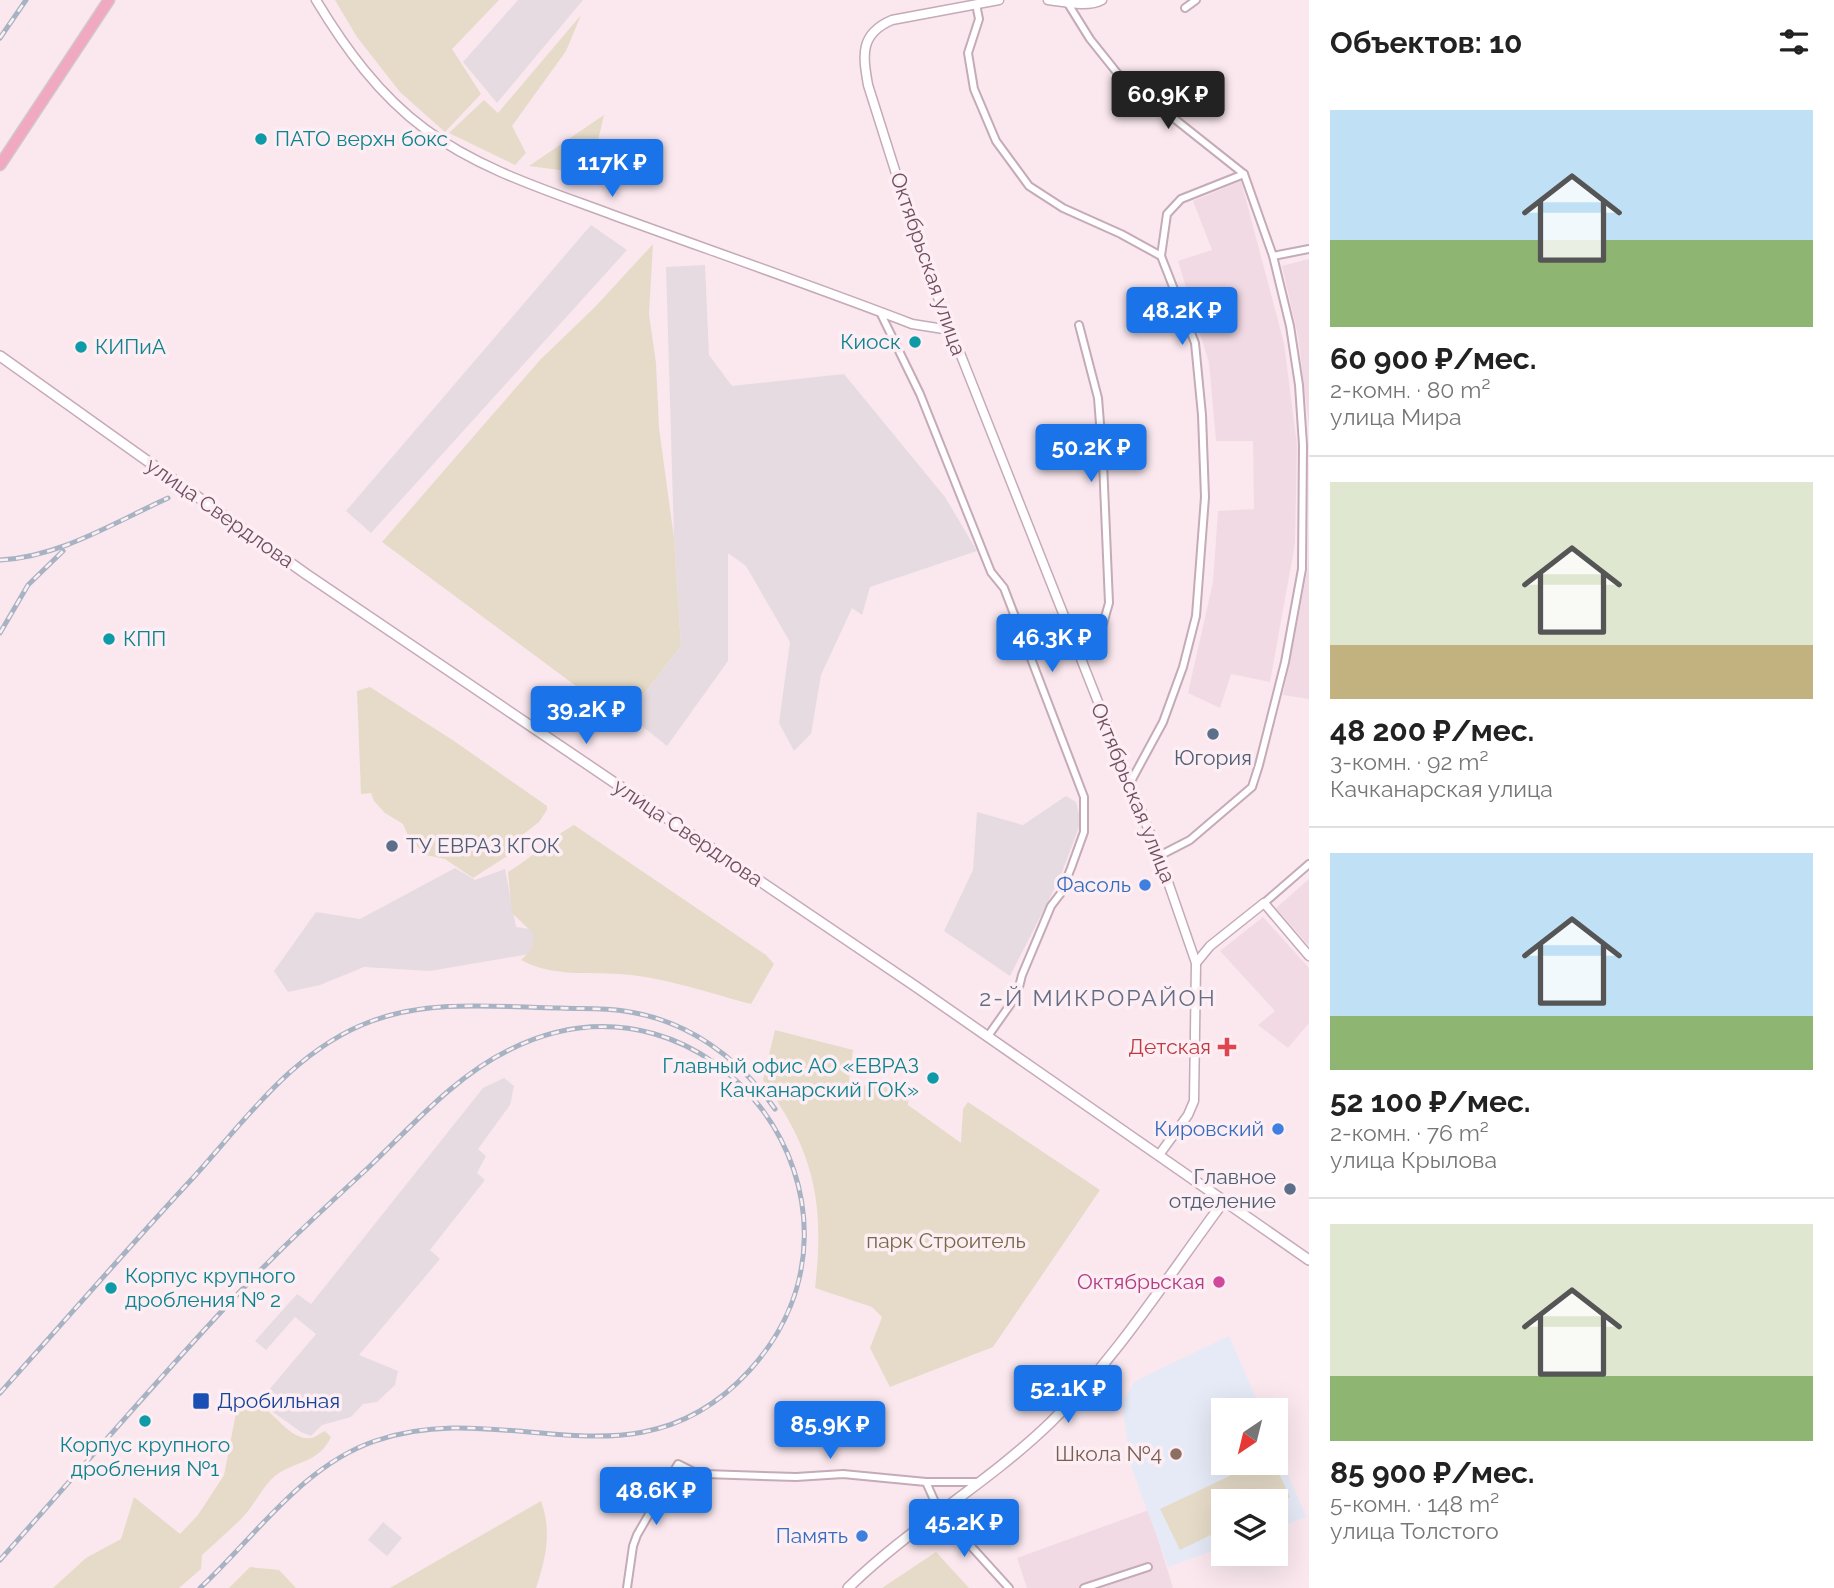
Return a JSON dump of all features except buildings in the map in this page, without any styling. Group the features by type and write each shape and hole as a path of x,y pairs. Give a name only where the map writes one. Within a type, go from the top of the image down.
{"main road":[{"path":"0,165 109,0"},
{"name":"улица Свердлова","path":"0,356 306,574 988,1036 1309,1260"},
{"path":"848,1588 876,1560 1011,1457 1050,1422 1120,1344 1224,1201"}],"street":[{"path":"316,0 360,65 393,102 425,129 459,151 523,181 912,324 950,330"},
{"path":"999,0 976,4 979,19 968,53 974,89 996,141 1028,186 1063,208 1121,234 1161,256"},
{"path":"1048,0 1099,3 1102,0"},
{"path":"1185,8 1196,0"},
{"path":"1067,2 1090,39 1118,74 1244,174 1273,256 1292,338 1299,386 1303,445 1302,569 1285,662 1252,787 1190,840 1159,856"},
{"name":"Октябрьская улица","path":"976,4 881,24 868,37 863,56 868,85 924,262 1159,856 1196,963 1194,1101 1188,1115 1159,1155"},
{"path":"1130,784 1163,722 1183,667 1196,616 1205,497 1202,415 1195,343 1161,256 1167,214 1181,199 1244,174"},
{"path":"1273,256 1309,249"},
{"path":"880,312 920,394 991,572 1004,588 1084,797 1084,832 1071,868 1061,892 1051,906 1022,975 1017,995 988,1036"},
{"path":"1072,639 1103,624 1109,603 1098,397 1079,325"},
{"path":"1196,963 1210,946 1309,864"},
{"path":"1264,903 1308,953"},
{"path":"627,1588 637,1535 678,1464 705,1474 796,1477 843,1474 926,1482 977,1482"},
{"path":"926,1482 939,1511 1009,1588"},
{"path":"1084,1588 1148,1567"}],"shaded area":[{"path":"518,0 583,0 497,103 463,62"},
{"path":"1241,181 1284,343 1297,445 1295,544 1270,682 1231,674 1220,708 1188,693 1213,582 1218,511 1254,509 1253,441 1216,441 1209,363 1178,261 1212,250 1193,201"},
{"path":"591,225 627,250 371,533 346,511"},
{"path":"1309,259 1309,427 1298,336 1282,266"},
{"path":"705,265 709,355 732,386 844,374 945,497 977,551 870,587 862,615 852,608 821,675 811,734 794,751 779,723 790,642 746,566 728,553 728,661 667,746 628,715 681,646 674,538 666,267"},
{"path":"1309,523 1309,699 1283,695 1308,567"},
{"path":"1066,796 1076,802 1081,822 1059,880 1010,976 944,931 973,870 977,812 1023,825"},
{"path":"455,868 475,880 505,869 516,927 537,930 535,953 430,971 364,967 320,985 288,992 274,971 316,912 360,919"},
{"path":"1309,879 1309,946 1276,908"},
{"path":"1263,917 1309,968 1309,1023 1288,1048 1258,1025 1275,1011 1220,951"},
{"path":"504,1078 514,1086 510,1105 478,1149 486,1156 477,1173 485,1180 430,1250 440,1259 359,1355 398,1371 395,1385 377,1402 363,1404 351,1417 322,1425 311,1436 301,1432 270,1410 278,1401 268,1391 316,1334 295,1317 266,1350 255,1341 297,1294 311,1304 483,1088"},
{"name":"Школа №4","path":"1229,1336 1256,1398 1211,1398 1211,1475 1288,1474 1306,1517 1288,1524 1288,1489 1211,1489 1211,1551 1168,1567 1131,1466 1122,1404 1135,1381"},
{"path":"1149,1510 1173,1588 1027,1588 1017,1558"},
{"path":"383,1522 402,1538 387,1556 368,1540"}],"green space":[{"path":"335,0 499,0 452,49 481,94 445,132 400,92 357,37"},
{"path":"581,15 566,51 512,126 526,153 515,165 449,133 484,100 498,113"},
{"path":"604,115 590,174 529,166"},
{"path":"653,244 649,314 656,363 659,428 674,538 681,646 623,721 382,542 540,360 596,306"},
{"path":"370,687 547,806 539,822 521,836 518,849 473,878 445,859 426,855 409,838 403,824 385,813 374,801 371,793 361,794 357,691"},
{"path":"574,825 766,955 774,964 751,1004 653,978 557,971 521,960 532,949 534,934 512,913 508,872"},
{"name":"парк Строитель","path":"775,1030 853,1050 849,1079 871,1088 890,1080 909,1089 908,1105 961,1143 963,1109 968,1102 1100,1190 993,1347 890,1387 870,1348 882,1317 872,1307 815,1288 818,1229 812,1178 794,1131 763,1080"},
{"path":"261,1393 267,1393 276,1401 268,1411 292,1433 310,1438 325,1431 331,1437 326,1446 313,1457 270,1480 242,1518 202,1555 201,1569 179,1588 53,1588 86,1558 121,1539 134,1497 180,1534 198,1515 224,1475 237,1408"},
{"path":"1232,1475 1280,1475 1286,1489 1211,1489 1211,1535 1180,1550 1160,1509"},
{"path":"541,1501 547,1534 543,1566 536,1588 390,1588"},
{"path":"936,1552 969,1588 882,1588"},
{"path":"250,1567 279,1570 296,1588 229,1588"}],"railway":[{"path":"0,38 26,0"},
{"path":"0,560 66,545 168,498"},
{"path":"0,633 28,585 63,551"},
{"path":"0,1393 272,1089 318,1050 344,1033 372,1021 418,1010 465,1006 608,1009 647,1016 670,1023 710,1044 745,1073 775,1109"},
{"path":"0,1560 155,1384 265,1265 435,1103 489,1061 509,1050 584,1028 654,1034 715,1063 762,1110 794,1170 804,1236 791,1305 749,1371 706,1408 661,1428 615,1436 473,1428 424,1430 375,1441 349,1452 302,1485 200,1588"}],"place":[{"name":"ПАТО верхн бокс","path":"261,139"},
{"name":"Киоск","path":"915,342"},
{"name":"КИПиА","path":"81,347"},
{"name":"КПП","path":"109,639"},
{"name":"Югория","path":"1213,734"},
{"name":"ТУ ЕВРАЗ КГОК","path":"392,846"},
{"name":"Фасоль","path":"1145,885"},
{"name":"Детская","path":"1227,1047"},
{"name":"Главный офис АО «ЕВРАЗ Качканарский ГОК»","path":"933,1078"},
{"name":"Кировский","path":"1278,1129"},
{"name":"Главное отделение","path":"1290,1189"},
{"name":"Октябрьская","path":"1219,1282"},
{"name":"Корпус крупного дробления № 2","path":"111,1288"},
{"name":"Дробильная","path":"201,1401"},
{"name":"Корпус крупного дробления №1","path":"145,1421"},
{"name":"Школа №4","path":"1176,1454"},
{"name":"Память","path":"862,1536"}],"district":[{"name":"2-Й МИКРОРАЙОН","path":"1098,998"}]}
